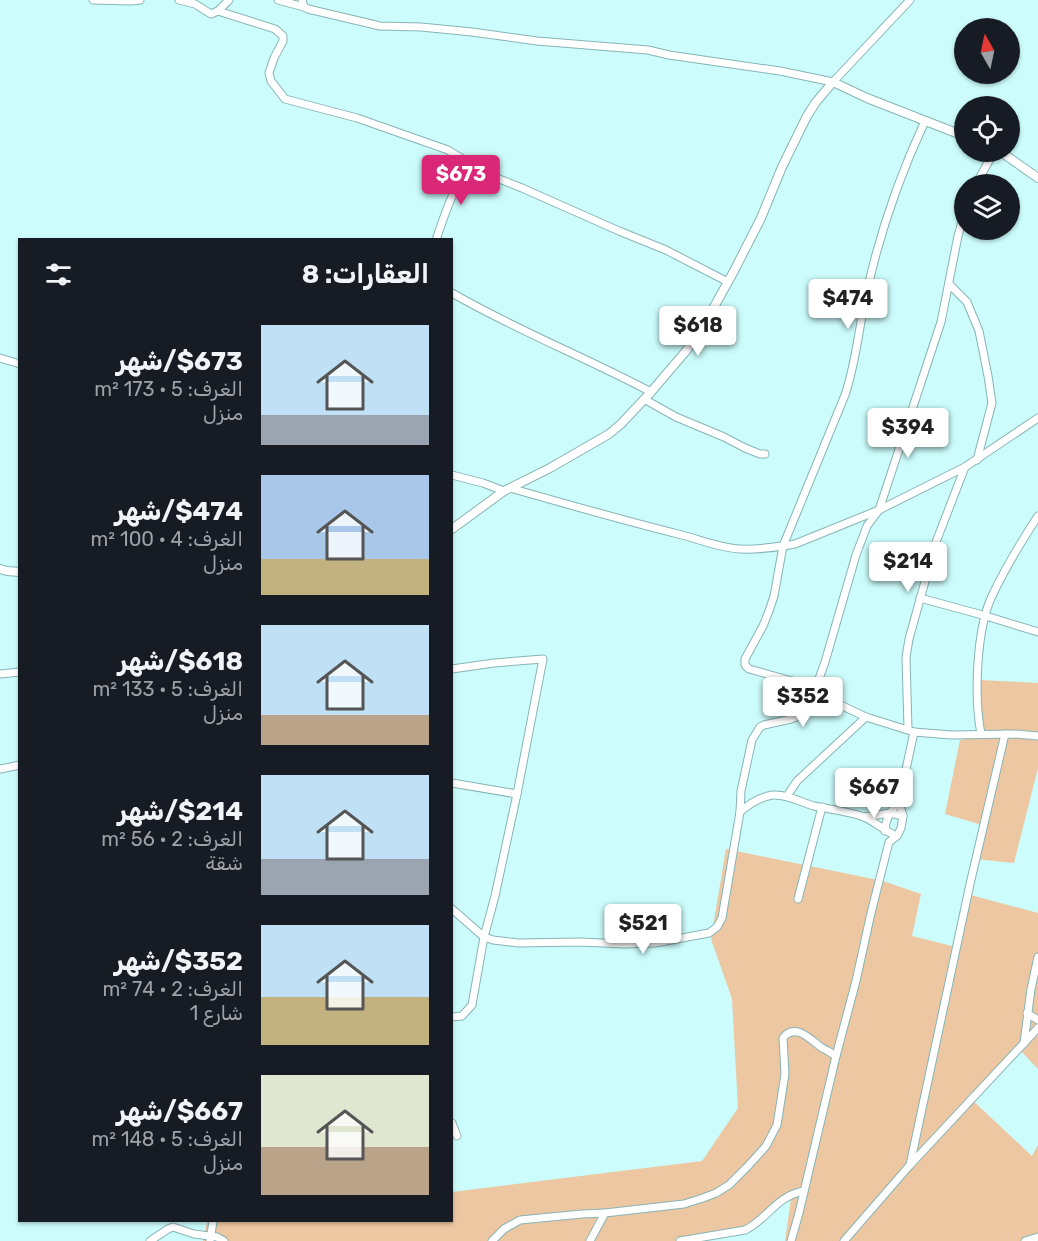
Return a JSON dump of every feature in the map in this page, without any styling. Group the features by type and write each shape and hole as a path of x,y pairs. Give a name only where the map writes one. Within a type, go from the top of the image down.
{"street":[{"path":"93,0 131,2 140,0"},
{"path":"179,0 195,4 211,14 218,11 229,0"},
{"path":"278,0 303,4 324,14 380,26 421,27 537,41 648,50 780,71 833,82 954,132"},
{"path":"453,528 507,489 550,468 609,434 651,392 686,351 728,282 761,218 782,167 816,102 910,0"},
{"path":"218,11 275,29 283,36 269,73 271,81 285,99 357,118 448,150 489,175 666,250 728,282"},
{"path":"925,121 905,164 881,232 867,288 852,374 783,546 774,596 763,626 745,659 745,665 754,671 815,690 832,702 866,717 911,730 951,735 1038,736"},
{"path":"1015,162 1038,178"},
{"path":"437,238 452,196 470,164"},
{"path":"815,690 856,555 867,526 879,510 941,322 957,240"},
{"path":"949,284 967,302 979,331 988,376 992,403 977,460"},
{"path":"453,294 482,311 651,392"},
{"path":"0,358 18,363"},
{"path":"644,399 676,417 745,448 765,454"},
{"path":"453,475 720,546 740,549 783,546 795,544 879,510 965,467 1038,418"},
{"path":"889,842 902,828 903,816 899,802 911,730 906,657 909,639 936,542 965,467"},
{"path":"981,734 977,692 981,633 991,598 1014,554 1038,516"},
{"path":"0,569 18,572"},
{"path":"920,598 1038,632"},
{"path":"453,669 543,659 517,794 484,937 472,1005 462,1017 453,1017"},
{"path":"0,674 18,672"},
{"path":"453,910 484,937 518,943 655,943 708,933 717,927 722,918 740,812 743,780 750,747 757,731 764,725 805,714 811,710 822,695"},
{"path":"787,796 797,782 866,717"},
{"path":"910,1166 970,884 1005,734"},
{"path":"0,769 18,765"},
{"path":"453,783 517,794"},
{"path":"740,812 756,800 776,795 787,796 864,817 897,836"},
{"path":"791,1241 889,842 884,829 890,813 899,802"},
{"path":"798,899 822,807"},
{"path":"864,817 890,813 903,816"},
{"path":"1024,1043 1027,1013 1038,957"},
{"path":"1027,1013 1038,1020"},
{"path":"844,1241 1038,1028"},
{"path":"492,1241 504,1229 520,1220 684,1204 716,1193 729,1185 766,1146 777,1125 785,1074 783,1038 786,1034 799,1032 836,1056"},
{"path":"453,1126 457,1136"},
{"path":"680,1241 745,1230 755,1225 778,1202 804,1191"},
{"path":"590,1241 604,1213"},
{"path":"211,1238 213,1222"},
{"path":"150,1241 173,1227 211,1238 217,1236 224,1241"},
{"path":"1025,1241 1038,1237"}],"shaded area":[{"path":"980,680 1038,683 1038,768 1014,863 975,859 982,825 945,814 960,740 982,737"},
{"path":"726,849 883,881 921,894 912,936 956,947 967,894 1038,913 1038,1069 1019,1049 968,1096 1032,1156 1038,1145 1038,1237 1026,1241 785,1241 791,1199 769,1211 754,1226 686,1241 203,1241 207,1222 453,1222 453,1192 702,1161 738,1108 732,999 711,939"}]}
